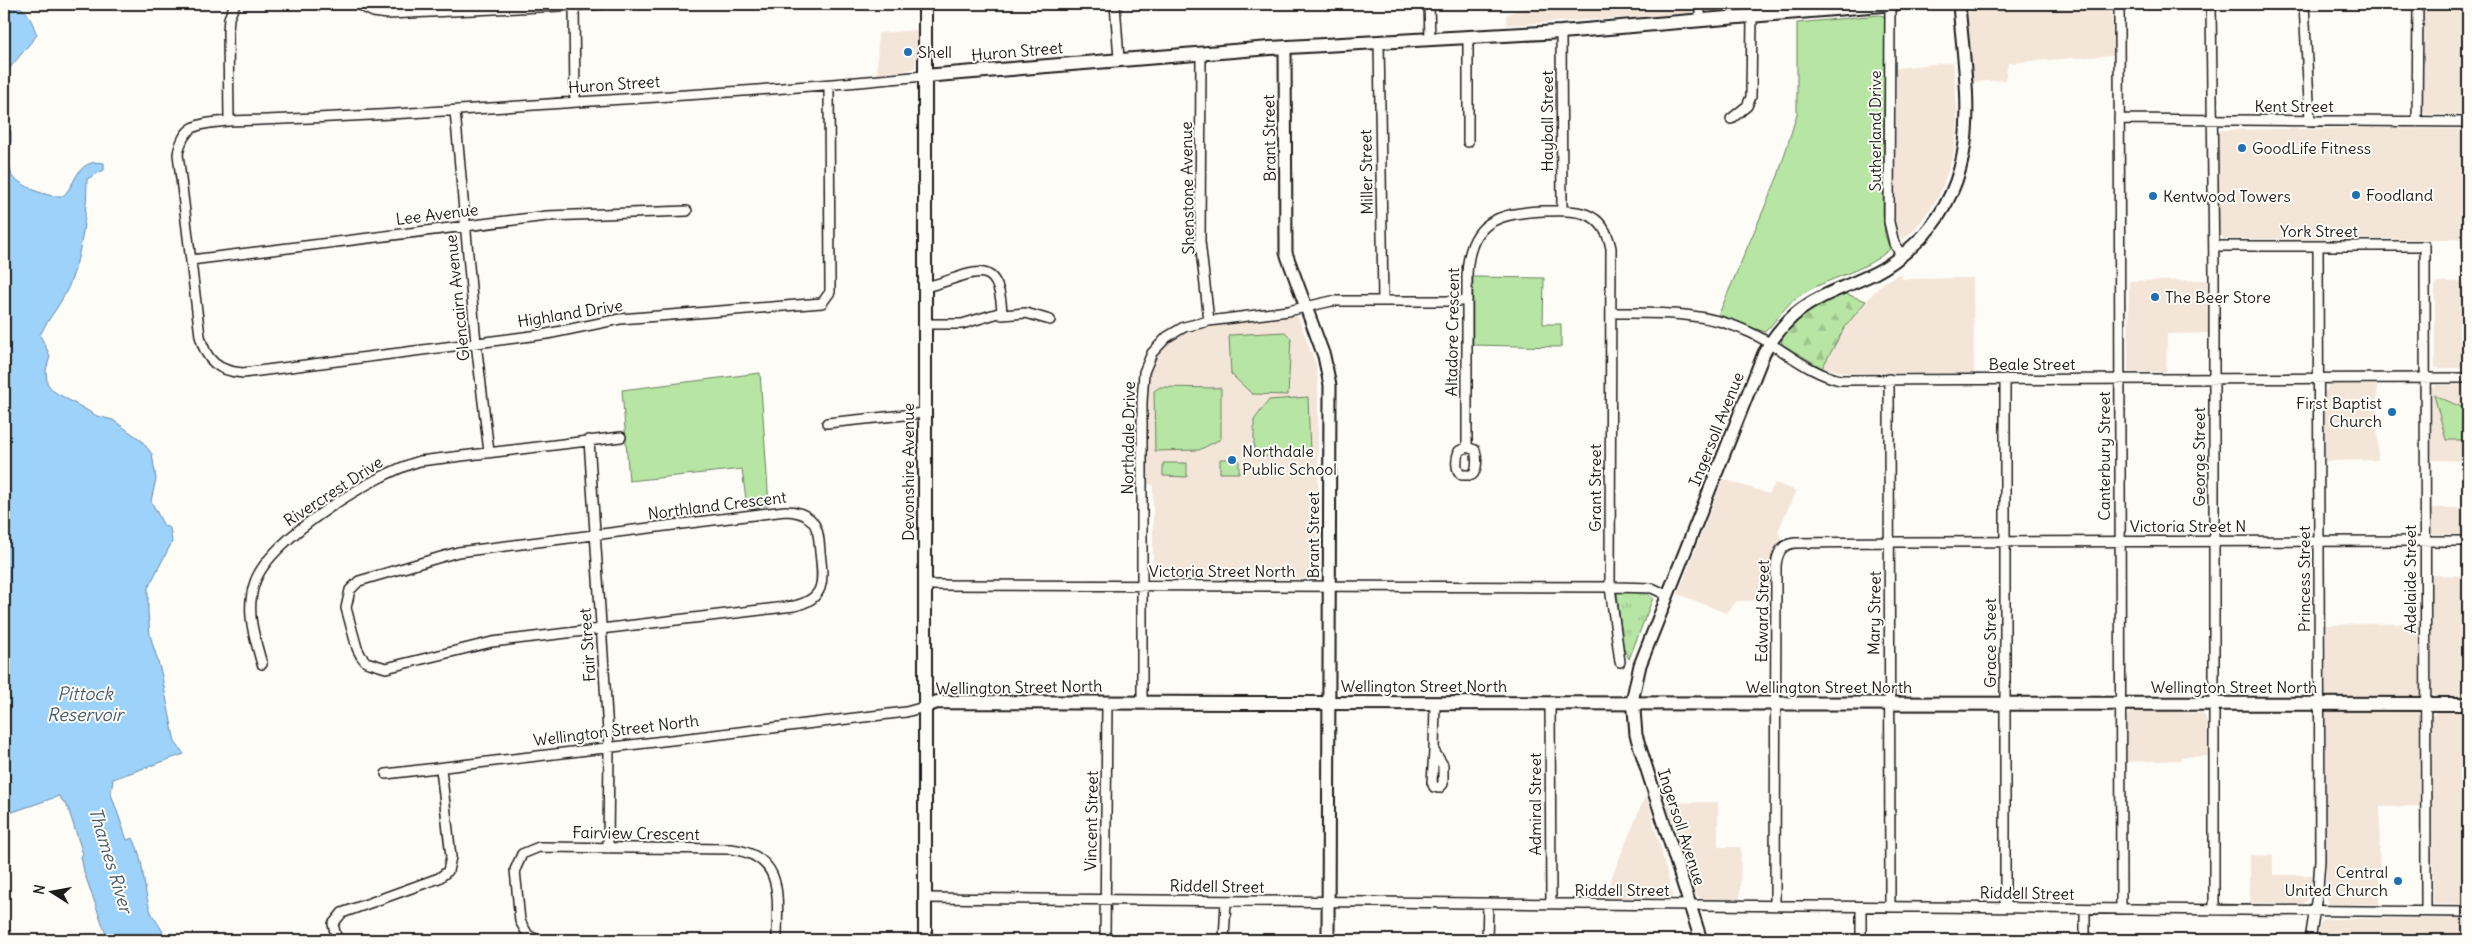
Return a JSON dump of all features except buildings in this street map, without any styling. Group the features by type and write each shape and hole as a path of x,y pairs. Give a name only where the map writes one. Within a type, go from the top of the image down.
{"main road":[{"name":"Devonshire Avenue","path":"925,4 925,940"},
{"name":"Huron Street","path":"924,76 1284,47 1561,32 1892,4"},
{"name":"Wellington Street North","path":"924,707 937,702 1142,701 1633,704 2468,704"}],"street":[{"path":"229,121 229,18 235,4"},
{"path":"357,4 377,14 602,4"},
{"path":"1115,4 1119,59"},
{"path":"1429,4 1430,39"},
{"path":"1700,4 1700,21"},
{"name":"Sutherland Drive","path":"1892,4 1889,222 1894,242 1902,255"},
{"name":"Ingersoll Avenue","path":"1701,940 1636,735 1633,704 1634,688 1640,665 1764,353 1770,343 1784,323 1806,305 1874,274 1891,264 1918,241 1936,219 1949,198 1963,162 1968,121 1959,4"},
{"name":"Canterbury Street","path":"2118,4 2121,909"},
{"name":"George Street","path":"2211,4 2214,246 2214,910"},
{"path":"2304,4 2310,122"},
{"path":"2417,122 2418,4"},
{"path":"574,6 575,102"},
{"path":"1732,120 1747,106 1751,97 1752,17"},
{"name":"Hayball Street","path":"1561,32 1562,210"},
{"path":"1468,38 1468,142"},
{"name":"Miller Street","path":"1379,42 1382,301"},
{"name":"Brant Street","path":"1284,47 1286,253 1324,356 1330,386 1328,940"},
{"name":"Shenstone Avenue","path":"1201,54 1200,241 1209,321"},
{"name":"Huron Street","path":"191,260 178,154 182,137 193,126 229,121 455,112 829,85 924,76"},
{"name":"Highland Drive","path":"191,260 202,345 211,362 228,371 244,373 547,334 619,320 822,304 830,292 829,85"},
{"name":"Glencairn Avenue","path":"455,112 476,343 489,452"},
{"name":"Kent Street","path":"2119,119 2468,122"},
{"name":"Altadore Crescent","path":"1467,447 1466,301 1469,255 1477,237 1490,223 1510,214 1562,210 1591,216 1599,221 1608,235 1611,251 1611,313"},
{"name":"Lee Avenue","path":"191,260 547,216 687,211"},
{"name":"York Street","path":"2214,246 2425,246"},
{"name":"Princess Street","path":"2310,940 2320,860 2318,246"},
{"name":"Adelaide Street","path":"2425,246 2426,911"},
{"path":"924,287 944,284 971,272 990,274 998,287 1002,312"},
{"name":"Northdale Drive","path":"1142,701 1142,402 1144,372 1152,353 1167,337 1184,327 1209,321 1288,311 1332,301 1466,301"},
{"path":"924,324 962,324 1002,312 1002,314 1026,313 1050,320"},
{"name":"Beale Street","path":"1611,313 1687,313 1734,326 1770,343 1803,365 1832,378 2468,378"},
{"name":"Grant Street","path":"1611,313 1610,587 1620,662"},
{"name":"Mary Street","path":"1890,379 1888,704 1890,907"},
{"name":"Grace Street","path":"2005,379 2005,907"},
{"path":"827,423 924,413"},
{"name":"Rivercrest Drive","path":"262,664 251,629 253,590 260,569 289,536 364,487 402,466 441,458 621,437"},
{"name":"Fair Street","path":"589,440 609,747 608,848"},
{"name":"Northland Crescent","path":"795,511 810,519 817,530 823,579 821,587 812,599 794,606 601,629 475,645 386,668 372,665 360,656 346,608 350,590 364,579 458,552 795,511"},
{"name":"Victoria Street N","path":"1890,542 2468,541"},
{"name":"Edward Street","path":"1775,905 1776,566 1781,548 1795,543 1890,542"},
{"name":"Victoria Street North","path":"924,585 1610,587 1652,588 1667,595"},
{"name":"Vincent Street","path":"1105,940 1107,702"},
{"path":"1434,751 1435,703"},
{"name":"Admiral Street","path":"1550,703 1551,904"},
{"name":"Wellington Street North","path":"386,774 441,769 906,712 924,707"},
{"path":"336,940 333,924 342,914 439,878 448,870 452,857 441,769"},
{"name":"Fairview Crescent","path":"538,940 528,935 520,921 515,870 522,854 538,847 730,849 750,853 762,861 775,878 777,940"},
{"name":"Riddell Street","path":"925,898 2468,912"},
{"path":"1224,940 1226,902"},
{"path":"1487,940 1488,904"},
{"path":"1861,907 1861,940"},
{"path":"2085,908 2085,940"}],"shaded area":[{"path":"1530,4 1693,4 1693,8 1690,13 1685,14 1507,25 1506,15"},
{"path":"1995,4 2112,4 2113,55 2008,63 2005,80 1971,82 1967,14 1976,6"},
{"path":"2424,4 2468,4 2468,115 2426,114 2423,111"},
{"path":"917,30 915,67 910,70 877,74 878,33"},
{"path":"1953,62 1958,122 1953,157 1938,198 1916,228 1903,240 1895,227 1896,68"},
{"path":"2468,129 2468,239 2225,239 2221,237 2219,231 2219,134 2221,130"},
{"path":"1901,273 1902,279 1973,278 1974,373 1847,373 1822,368 1853,315 1884,282"},
{"path":"2207,280 2208,333 2167,334 2166,372 2128,372 2129,281"},
{"path":"2438,282 2468,282 2468,368 2435,368 2435,286"},
{"name":"Northdale Public School","path":"1297,315 1316,365 1318,382 1318,579 1153,578 1153,484 1146,484 1147,389 1150,369 1154,360 1169,342 1188,331 1204,327"},
{"path":"2333,384 2377,385 2378,460 2325,461 2325,393 2328,386"},
{"path":"2436,385 2468,385 2468,461 2432,460 2432,387"},
{"path":"1723,479 1769,494 1775,483 1796,491 1778,531 1782,541 1772,553 1772,600 1737,601 1726,613 1678,594"},
{"path":"2431,508 2468,508 2468,534 2432,534"},
{"path":"2432,575 2468,576 2468,696 2436,696 2432,693"},
{"path":"2419,623 2419,806 2380,807 2379,904 2329,904 2326,898 2326,625"},
{"path":"2136,711 2203,713 2207,721 2208,756 2181,757 2180,760 2126,762 2127,718 2130,713"},
{"path":"2436,712 2468,712 2468,905 2433,904 2431,718"},
{"path":"1646,794 1673,896 1667,898 1603,898"},
{"path":"1718,802 1718,847 1741,847 1740,899 1702,899 1696,896 1666,803"},
{"path":"2250,855 2273,856 2273,875 2313,875 2307,900 2302,904 2250,903"},
{"path":"2468,918 2468,940 2317,940 2320,924 2324,919"}],"green space":[{"path":"1884,16 1885,20 1883,213 1885,235 1890,249 1858,269 1823,283 1800,295 1785,308 1765,332 1718,316 1778,176 1797,114 1797,23"},
{"path":"1473,277 1544,278 1543,324 1561,324 1561,347 1473,345"},
{"path":"1843,293 1866,301 1845,327 1822,368 1782,344 1787,328 1795,320 1815,306"},
{"path":"1285,332 1291,338 1288,395 1252,394 1231,374 1229,335"},
{"path":"760,373 769,505 747,508 742,469 629,481 622,390"},
{"path":"1160,387 1221,388 1221,439 1199,450 1155,451 1154,391"},
{"path":"2434,395 2468,410 2468,440 2446,440"},
{"path":"1308,397 1310,454 1306,456 1254,457 1254,420 1269,400"},
{"path":"1220,459 1239,459 1239,473 1220,473"},
{"path":"1163,463 1187,463 1187,477 1163,476"},
{"path":"1643,591 1653,598 1629,659 1623,647 1617,594 1619,592"}],"water":[{"path":"4,4 17,6 26,12 37,35 4,75"},
{"name":"Pittock Reservoir","path":"4,105 5,121 11,132 11,142 7,155 12,177 24,185 49,195 63,196 82,168 95,162 104,163 104,170 87,179 84,222 76,267 63,298 40,335 50,356 46,370 47,383 53,391 97,416 113,420 141,440 152,454 156,479 151,501 164,526 170,528 172,542 148,588 148,613 150,635 161,672 175,742 184,754 113,779 111,794 127,840 133,838 137,847 148,903 166,940 108,940 84,872 81,856 83,854 68,808 59,796 4,815"}],"place":[{"name":"Shell","path":"908,52"},
{"name":"GoodLife Fitness","path":"2242,148"},
{"name":"Foodland","path":"2356,195"},
{"name":"Kentwood Towers","path":"2153,196"},
{"name":"The Beer Store","path":"2155,297"},
{"name":"First Baptist Church","path":"2392,412"},
{"name":"Northdale Public School","path":"1232,460"},
{"name":"Central United Church","path":"2398,881"}],"water label":[{"name":"Thames River","path":"111,860"}]}
